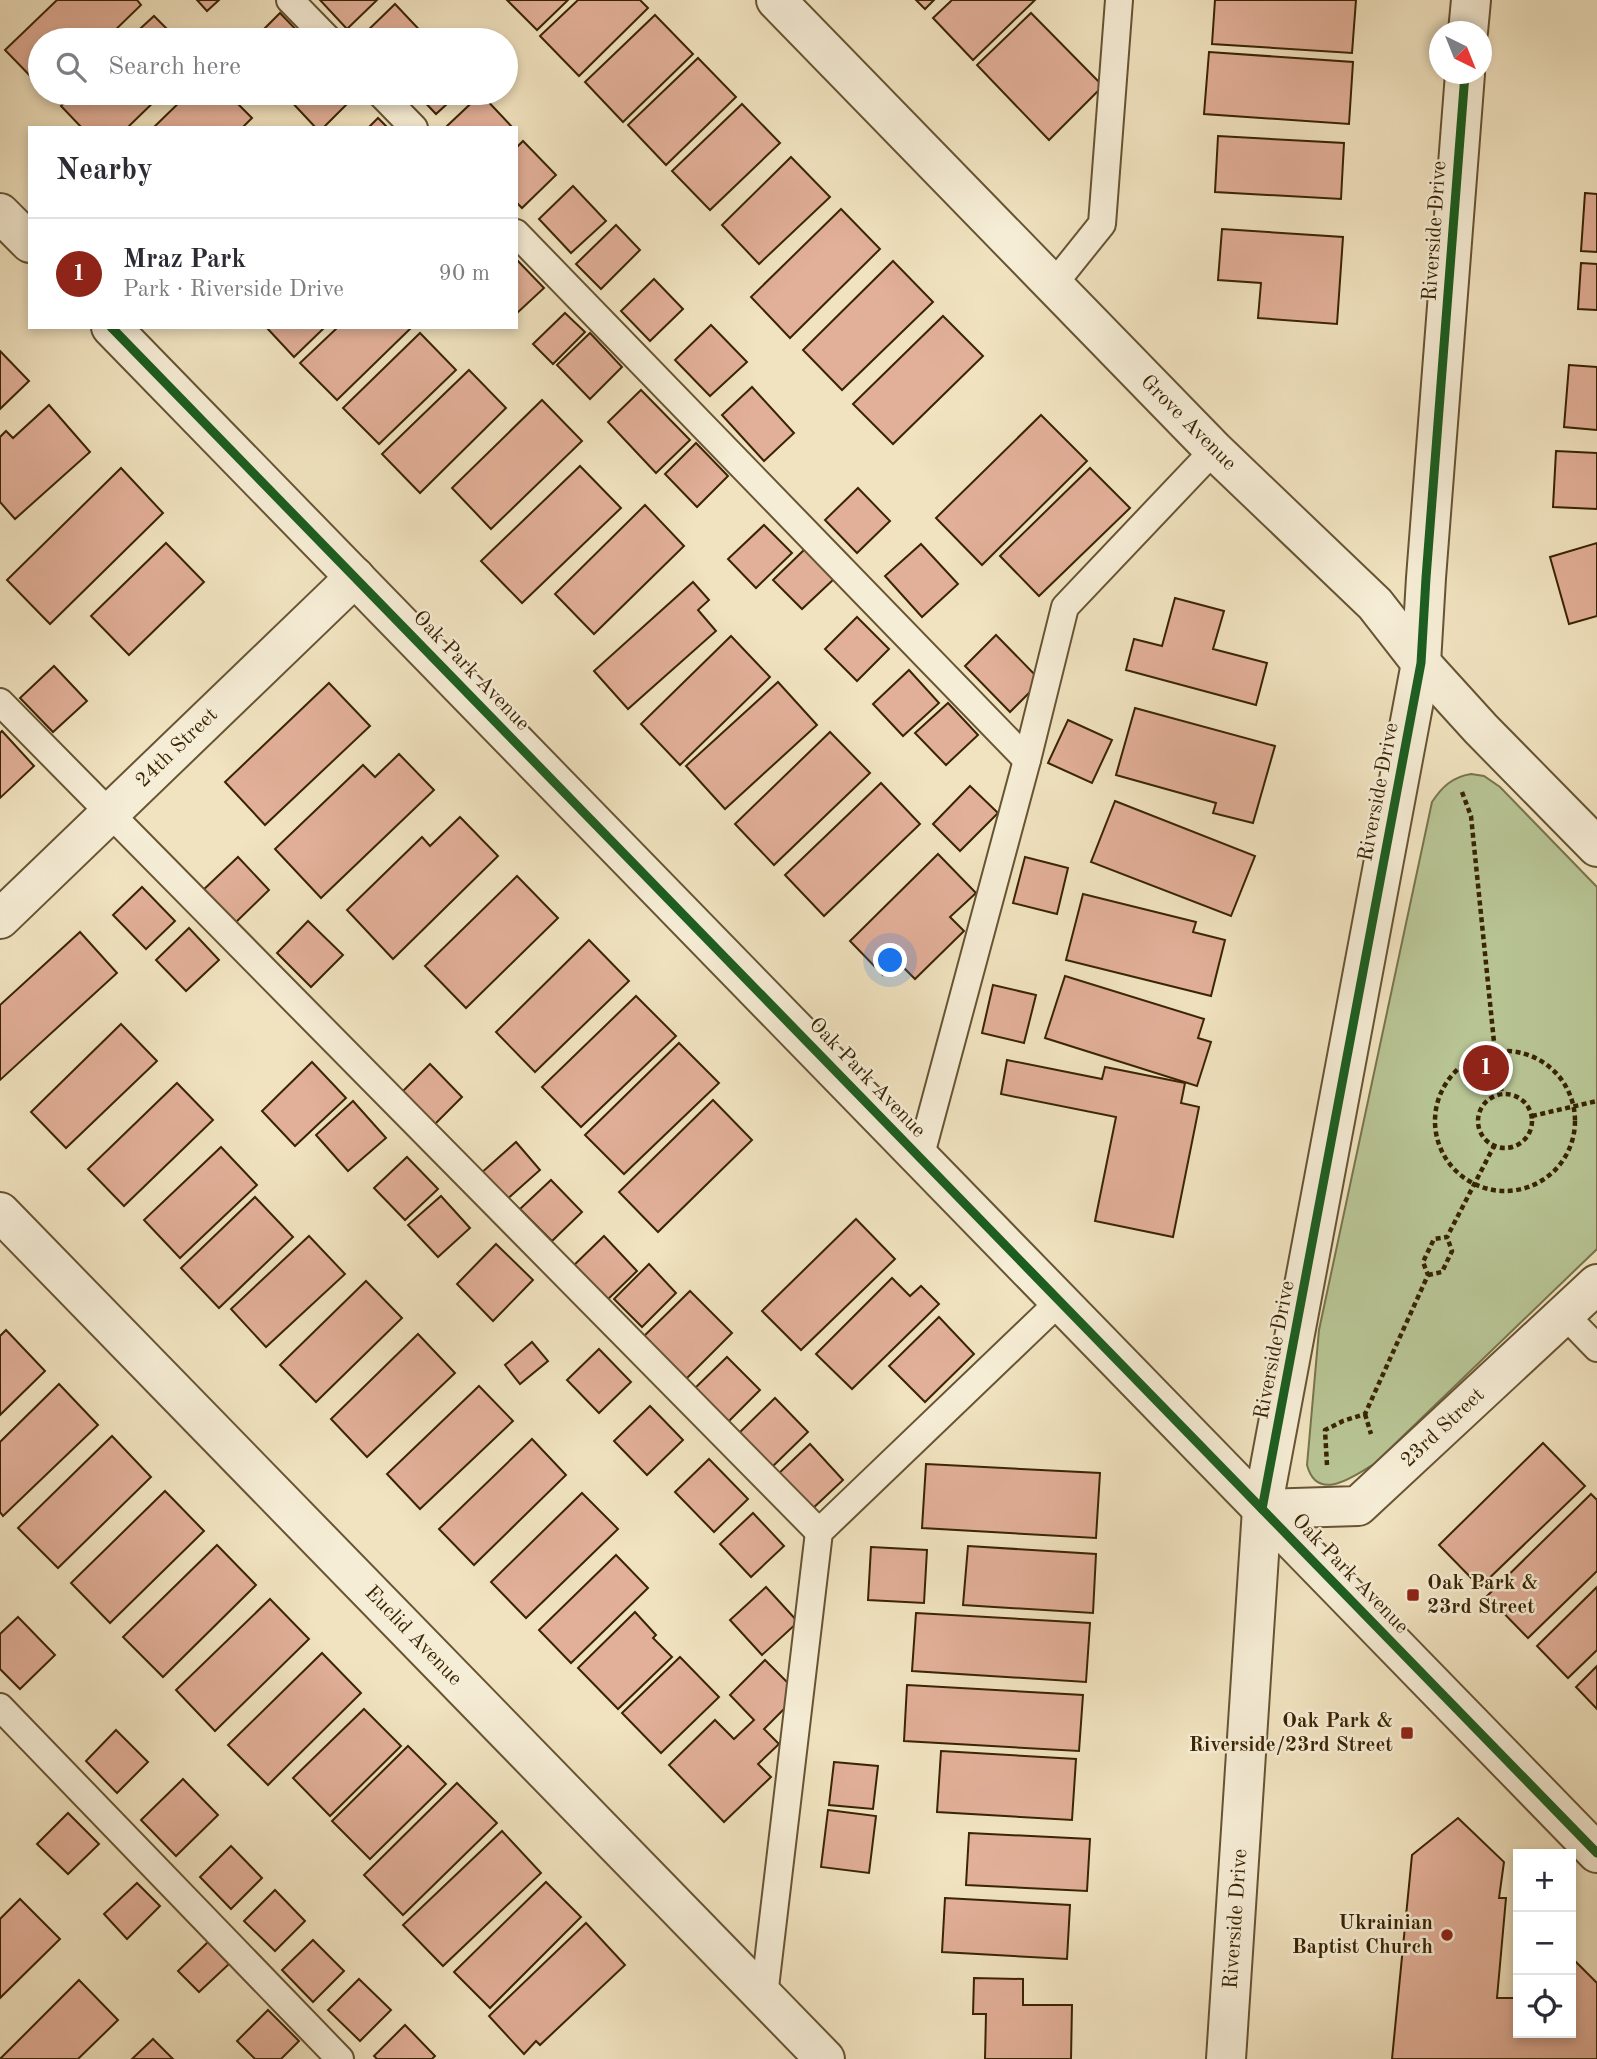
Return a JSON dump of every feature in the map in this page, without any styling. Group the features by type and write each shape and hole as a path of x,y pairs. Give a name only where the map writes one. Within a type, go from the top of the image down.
{"street":[{"name":"Grove Avenue","path":"776,0 1214,450 1375,604 1421,663 1481,729 1597,847"},
{"path":"1469,21 1471,0"},
{"name":"Riverside Drive","path":"1226,2059 1262,1509 1421,663 1464,84"},
{"path":"0,213 28,241"},
{"name":"Oak Park Avenue","path":"113,329 1597,1853"},
{"name":"24th Street","path":"0,919 355,577"},
{"name":"Euclid Avenue","path":"0,1212 764,1996 810,2054"},
{"name":"23rd Street","path":"1262,1509 1358,1506 1597,1284"}],"lane":[{"path":"290,0 317,28"},
{"path":"1053,285 1102,224 1119,0"},
{"path":"392,105 412,126"},
{"path":"518,235 1027,760"},
{"path":"920,1157 1027,760 1065,607 1214,450"},
{"path":"0,702 819,1532"},
{"path":"764,1996 819,1532 1060,1301"},
{"path":"1564,1314 1597,1348"},
{"path":"0,1707 340,2059"}],"path":[{"path":"1462,792 1471,816 1495,1052 1502,1094"},
{"path":"1510,1051 1539,1060 1562,1080 1573,1107 1575,1120 1570,1145 1564,1157 1547,1176 1536,1183 1499,1191 1462,1177 1444,1156 1435,1130 1441,1090 1458,1068 1482,1054 1495,1052 1510,1051"},
{"path":"1502,1094 1518,1097 1530,1108 1532,1116 1531,1133 1511,1149 1494,1146 1482,1136 1478,1121 1483,1106 1502,1094"},
{"path":"1532,1116 1597,1101"},
{"path":"1428,1275 1442,1272 1452,1251 1447,1237 1494,1146"},
{"path":"1373,1439 1365,1414 1428,1275 1423,1262 1434,1240 1447,1237"},
{"path":"1336,1467 1327,1465 1325,1430 1365,1414"}],"green space":[{"path":"1471,774 1484,776 1500,787 1597,887 1597,1249 1374,1464 1346,1480 1327,1485 1319,1483 1312,1476 1307,1465 1319,1330 1432,802 1448,784"}],"building":[{"path":"57,0 137,0 141,5 117,28 28,28 28,74 5,50"},
{"path":"197,0 219,0 207,11"},
{"path":"320,0 377,0 348,28"},
{"path":"507,0 568,0 537,30"},
{"path":"578,0 640,0 648,8 579,76 540,36"},
{"path":"916,0 934,0 925,9"},
{"path":"952,0 1035,0 973,60 933,18"},
{"path":"1215,0 1356,0 1352,53 1212,44"},
{"path":"395,4 418,28 370,28"},
{"path":"280,13 294,28 265,28"},
{"path":"1031,13 1103,86 1049,140 977,65"},
{"path":"655,15 693,54 623,122 585,82"},
{"path":"154,16 166,28 141,28"},
{"path":"1209,52 1353,62 1349,124 1204,114"},
{"path":"698,58 736,97 666,165 628,125"},
{"path":"742,104 780,143 710,210 672,171"},
{"path":"151,105 129,126 80,126 61,106"},
{"path":"177,105 239,105 252,118 244,126 155,126"},
{"path":"294,105 346,105 325,126 314,126"},
{"path":"427,105 446,105 436,114"},
{"path":"469,105 491,105 511,126 447,126"},
{"path":"378,118 386,126 370,126"},
{"path":"1218,136 1344,143 1341,199 1215,192"},
{"path":"523,141 556,175 522,208 518,204 518,146"},
{"path":"791,157 830,197 759,264 722,225"},
{"path":"573,186 606,221 571,253 539,219"},
{"path":"1585,193 1597,194 1597,252 1581,251"},
{"path":"841,209 880,249 790,338 751,297"},
{"path":"616,225 640,250 601,289 576,264"},
{"path":"1222,229 1343,237 1337,324 1258,318 1261,283 1218,280"},
{"path":"518,261 544,288 518,312"},
{"path":"893,261 933,302 842,390 803,350"},
{"path":"1581,263 1597,264 1597,310 1578,309"},
{"path":"654,279 683,309 650,341 621,311"},
{"path":"565,313 585,332 553,364 533,344"},
{"path":"943,316 983,356 893,444 853,404"},
{"path":"711,325 747,362 710,396 675,360"},
{"path":"268,329 323,329 294,357"},
{"path":"336,329 410,329 337,400 300,363"},
{"path":"420,333 456,370 379,444 343,408"},
{"path":"590,333 622,367 590,399 557,365"},
{"path":"0,351 29,381 0,409"},
{"path":"1569,365 1597,367 1597,430 1564,427"},
{"path":"469,370 506,408 420,493 382,454"},
{"path":"752,387 794,433 764,461 722,415"},
{"path":"641,390 690,440 656,473 608,422"},
{"path":"542,400 582,441 491,529 452,488"},
{"path":"49,405 90,452 15,519 0,502 0,437 6,431 13,438"},
{"path":"1041,415 1087,461 982,565 936,518"},
{"path":"696,443 728,476 697,507 665,474"},
{"path":"1556,451 1597,453 1597,509 1553,507"},
{"path":"580,466 621,508 522,603 481,561"},
{"path":"121,468 163,513 50,624 7,580"},
{"path":"1090,468 1130,508 1039,596 1000,556"},
{"path":"858,488 890,521 857,553 825,520"},
{"path":"645,505 684,546 594,634 555,594"},
{"path":"764,525 792,553 756,588 728,559"},
{"path":"166,543 204,582 129,655 91,616"},
{"path":"1597,543 1597,616 1569,624 1550,557"},
{"path":"921,544 958,584 922,617 885,576"},
{"path":"805,549 834,579 802,609 773,580"},
{"path":"693,582 709,600 698,610 716,631 628,709 594,671"},
{"path":"1175,598 1224,611 1213,649 1267,663 1256,705 1126,670 1134,639 1162,646"},
{"path":"857,617 889,649 857,681 825,649"},
{"path":"996,635 1041,681 1010,712 965,666"},
{"path":"731,636 770,677 680,765 641,724"},
{"path":"54,666 87,701 53,732 20,698"},
{"path":"909,670 939,703 903,736 873,704"},
{"path":"778,682 817,725 725,809 686,766"},
{"path":"329,683 370,726 265,825 225,782"},
{"path":"948,703 978,735 946,765 915,733"},
{"path":"1135,708 1275,746 1253,823 1213,813 1216,803 1116,775"},
{"path":"1068,720 1112,740 1092,783 1048,763"},
{"path":"2,731 34,766 0,798 0,733"},
{"path":"830,732 870,773 774,865 735,824"},
{"path":"399,754 434,790 321,898 275,849 363,765 375,777"},
{"path":"881,783 920,824 824,916 785,875"},
{"path":"970,786 998,813 960,851 933,824"},
{"path":"1115,801 1255,856 1231,916 1091,862"},
{"path":"460,817 498,856 393,959 347,910 422,837 430,846"},
{"path":"938,854 976,893 950,917 964,931 915,979 897,961 883,975 850,941"},
{"path":"238,857 269,890 233,925 201,892"},
{"path":"1025,857 1068,868 1057,914 1013,903"},
{"path":"517,876 558,918 466,1008 425,966"},
{"path":"142,887 175,921 146,949 113,915"},
{"path":"1083,894 1196,922 1193,932 1225,940 1211,996 1066,960"},
{"path":"308,921 343,955 311,987 277,953"},
{"path":"189,928 219,960 186,991 156,960"},
{"path":"80,932 117,973 0,1080 0,1005"},
{"path":"589,940 629,981 535,1072 496,1032"},
{"path":"1065,976 1204,1019 1198,1038 1211,1042 1197,1086 1045,1038"},
{"path":"993,985 1036,995 1024,1043 982,1033"},
{"path":"636,996 676,1036 581,1127 542,1087"},
{"path":"121,1024 157,1061 66,1148 31,1112"},
{"path":"679,1043 719,1083 624,1174 585,1135"},
{"path":"1007,1060 1102,1079 1105,1067 1185,1083 1181,1103 1199,1107 1173,1237 1095,1221 1116,1117 1001,1094"},
{"path":"312,1062 346,1098 295,1146 262,1111"},
{"path":"430,1064 462,1097 433,1126 401,1093"},
{"path":"177,1083 213,1120 124,1206 88,1169"},
{"path":"713,1100 752,1140 658,1232 619,1192"},
{"path":"353,1101 386,1138 348,1171 316,1135"},
{"path":"516,1142 540,1170 505,1201 480,1174"},
{"path":"221,1147 257,1185 180,1258 144,1220"},
{"path":"407,1157 438,1189 405,1220 374,1188"},
{"path":"551,1180 582,1212 552,1241 520,1209"},
{"path":"441,1196 470,1228 438,1257 408,1225"},
{"path":"255,1197 293,1237 219,1308 181,1268"},
{"path":"856,1219 895,1259 801,1350 762,1311"},
{"path":"309,1236 345,1274 266,1347 231,1309"},
{"path":"604,1236 637,1271 603,1304 569,1270"},
{"path":"496,1244 533,1280 493,1321 457,1284"},
{"path":"649,1264 676,1293 642,1327 614,1299"},
{"path":"892,1278 910,1296 921,1286 939,1304 852,1389 816,1354"},
{"path":"366,1281 402,1318 316,1402 280,1365"},
{"path":"690,1291 732,1333 682,1383 640,1340"},
{"path":"939,1317 974,1354 925,1402 889,1366"},
{"path":"6,1330 45,1371 0,1415 0,1336"},
{"path":"418,1334 455,1373 367,1457 331,1419"},
{"path":"532,1342 548,1361 520,1384 505,1365"},
{"path":"599,1349 631,1382 599,1413 567,1380"},
{"path":"727,1357 760,1390 726,1424 693,1390"},
{"path":"59,1384 98,1425 3,1516 0,1512 0,1442"},
{"path":"479,1386 513,1421 420,1509 387,1474"},
{"path":"775,1398 808,1432 772,1467 739,1433"},
{"path":"650,1406 683,1440 647,1475 614,1441"},
{"path":"112,1436 151,1477 58,1568 18,1528"},
{"path":"532,1439 566,1475 474,1565 439,1529"},
{"path":"1543,1443 1585,1486 1480,1587 1439,1545"},
{"path":"810,1444 843,1480 810,1511 777,1475"},
{"path":"709,1459 748,1499 714,1532 675,1492"},
{"path":"926,1464 1100,1473 1096,1538 922,1528"},
{"path":"165,1491 204,1531 110,1623 71,1583"},
{"path":"582,1493 618,1529 526,1618 491,1582"},
{"path":"1591,1494 1597,1500 1597,1571 1528,1638 1487,1596"},
{"path":"753,1513 784,1546 751,1577 720,1544"},
{"path":"217,1545 256,1585 163,1677 123,1637"},
{"path":"968,1546 1096,1554 1093,1613 963,1605"},
{"path":"871,1547 927,1550 924,1603 868,1600"},
{"path":"616,1555 648,1588 571,1663 539,1630"},
{"path":"766,1587 798,1622 762,1655 730,1620"},
{"path":"1597,1587 1597,1650 1568,1678 1537,1646"},
{"path":"270,1599 309,1639 215,1731 176,1690"},
{"path":"635,1612 656,1635 653,1638 672,1657 618,1709 578,1668"},
{"path":"916,1613 1090,1623 1086,1682 912,1671"},
{"path":"18,1617 55,1655 20,1689 0,1669 0,1634"},
{"path":"322,1653 361,1693 268,1785 228,1745"},
{"path":"680,1657 719,1697 661,1753 622,1713"},
{"path":"765,1660 799,1694 764,1729 779,1744 758,1764 771,1777 724,1822 669,1765 715,1720 734,1739 754,1720 730,1695"},
{"path":"1597,1666 1597,1709 1576,1687"},
{"path":"907,1685 1083,1695 1079,1751 904,1741"},
{"path":"364,1709 401,1746 330,1816 293,1778"},
{"path":"116,1730 148,1762 117,1793 86,1761"},
{"path":"408,1746 446,1784 370,1859 332,1821"},
{"path":"941,1751 1076,1759 1072,1820 937,1812"},
{"path":"834,1762 878,1766 873,1809 829,1805"},
{"path":"183,1779 218,1815 176,1856 141,1820"},
{"path":"457,1783 497,1823 403,1915 364,1875"},
{"path":"828,1810 876,1816 869,1873 821,1867"},
{"path":"68,1813 99,1844 68,1874 37,1844"},
{"path":"1458,1818 1504,1862 1499,1898 1506,1898 1497,1998 1513,1998 1513,2038 1576,2038 1576,1962 1597,1983 1597,2059 1392,2059 1412,1855"},
{"path":"502,1831 541,1873 443,1966 403,1925"},
{"path":"969,1833 1090,1839 1087,1891 966,1885"},
{"path":"231,1846 262,1878 231,1909 200,1877"},
{"path":"546,1882 581,1917 490,2008 454,1972"},
{"path":"137,1883 160,1906 127,1939 104,1914"},
{"path":"275,1890 305,1921 275,1951 244,1921"},
{"path":"945,1898 1070,1905 1067,1959 942,1952"},
{"path":"20,1899 60,1939 0,1998 0,1919"},
{"path":"586,1923 625,1965 540,2045 536,2041 524,2054 489,2016"},
{"path":"313,1940 344,1971 313,2002 282,1970"},
{"path":"208,1942 229,1964 199,1992 178,1971"},
{"path":"974,1978 1023,1979 1023,2005 1072,2005 1071,2059 985,2059 986,2014 973,2014"},
{"path":"359,1979 391,2010 360,2041 328,2010"},
{"path":"79,1980 118,2020 78,2059 0,2059"},
{"path":"268,2010 299,2041 281,2059 255,2059 237,2041"},
{"path":"405,2025 435,2056 432,2059 377,2059 374,2056"},
{"path":"153,2039 173,2059 132,2059"}],"cycle path":[{"path":"1262,1509 1421,663 1464,84"},
{"path":"113,329 1597,1853"}],"place":[{"name":"Mraz Park","path":"1486,1068"},
{"name":"Oak Park & 23rd Street","path":"1413,1595"},
{"name":"Oak Park & Riverside/23rd Street","path":"1407,1733"},
{"name":"Ukrainian Baptist Church","path":"1447,1935"}]}
